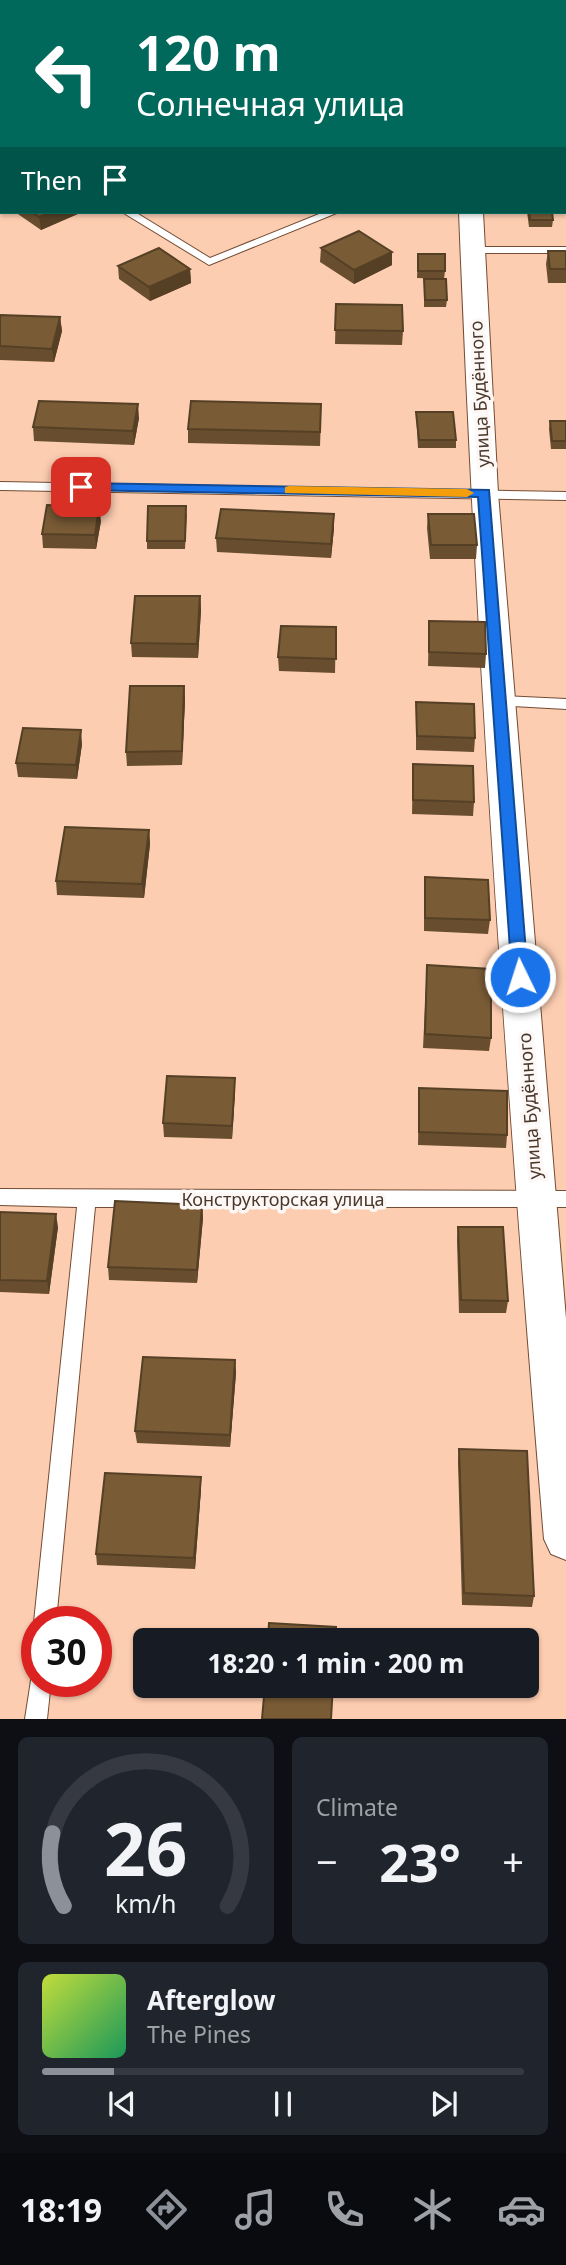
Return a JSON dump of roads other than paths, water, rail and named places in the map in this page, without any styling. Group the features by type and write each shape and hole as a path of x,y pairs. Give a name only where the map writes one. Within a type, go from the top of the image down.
{"street":[{"name":"улица Будённого","path":"471,214 484,493 500,701 551,1199 566,1539"}],"lane":[{"path":"131,214 209,262 328,214"},
{"path":"472,250 566,250"},
{"path":"0,486 566,496"},
{"path":"500,701 566,704"},
{"name":"Конструкторская улица","path":"0,1196 87,1199 551,1199"},
{"path":"47,1606 87,1199"},
{"path":"36,1719 38,1697"}]}
